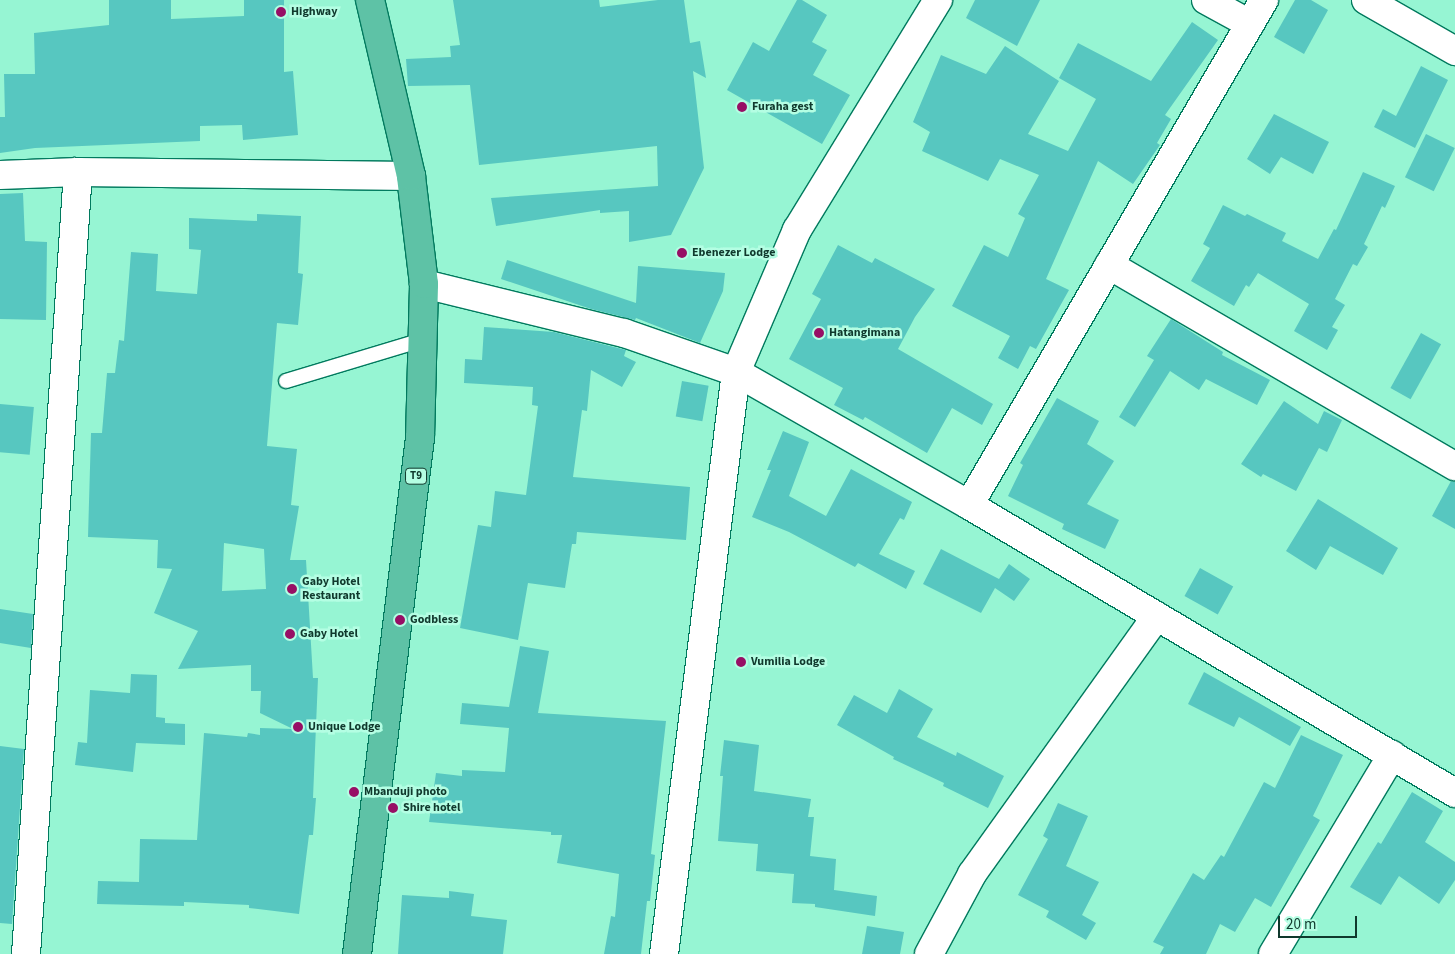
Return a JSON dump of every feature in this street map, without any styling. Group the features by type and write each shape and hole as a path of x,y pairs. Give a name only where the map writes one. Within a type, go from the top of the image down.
{"highway":[{"name":"T9","path":"357,954 420,438 424,284 411,176 370,0"}],"street":[{"path":"664,954 736,372 798,230 938,0"},
{"path":"1206,0 1250,24"},
{"path":"969,505 1264,0"},
{"path":"1366,0 1455,51"},
{"path":"0,175 78,172 411,176"},
{"path":"26,954 78,172"},
{"path":"1109,265 1455,466"},
{"path":"424,284 624,333 736,372 969,505 1455,792"},
{"path":"929,954 972,874 1157,616"},
{"path":"1273,954 1392,755"}],"lane":[{"path":"286,381 422,340"}],"building":[{"path":"109,0 171,0 171,19 244,16 244,0 284,0 284,72 293,71 298,135 243,140 242,125 200,126 200,141 35,148 0,153 0,117 5,117 4,74 35,74 34,33 109,25"},
{"path":"453,0 599,0 600,7 658,0 684,0 690,43 700,41 706,78 693,71 704,168 671,235 629,242 629,211 600,213 600,210 496,226 491,198 658,186 657,146 479,165 470,85 408,86 406,59 451,57 450,46 460,45"},
{"path":"797,0 802,0 827,15 812,42 827,50 813,75 850,95 822,144 727,90 753,42 769,51"},
{"path":"975,0 1040,0 1017,46 966,18"},
{"path":"1295,0 1311,0 1328,10 1304,54 1274,37"},
{"path":"1192,22 1218,40 1165,115 1171,119 1157,143 1160,145 1133,184 1098,161 1046,279 1069,290 1036,349 1030,346 1018,369 998,358 1010,336 952,306 984,245 1008,257 1025,218 1018,214 1039,175 1000,159 988,181 922,151 930,132 913,122 941,55 986,74 1005,46 1059,81 1028,134 1068,151 1096,99 1059,78 1078,43 1151,81"},
{"path":"1421,66 1448,80 1415,148 1374,127 1383,109 1396,116"},
{"path":"1274,114 1329,142 1313,174 1281,157 1270,174 1247,159"},
{"path":"1426,134 1455,148 1434,191 1405,177"},
{"path":"1363,172 1395,186 1385,208 1382,206 1364,244 1368,247 1357,266 1353,264 1335,299 1345,305 1332,327 1338,330 1327,350 1294,331 1309,304 1258,273 1249,287 1246,285 1234,306 1191,281 1210,248 1203,244 1223,205 1245,216 1247,214 1286,233 1282,241 1318,259 1334,229 1336,230"},
{"path":"23,193 25,241 47,242 46,320 0,319 0,194"},
{"path":"257,214 301,216 298,273 303,274 298,325 277,323 267,446 297,449 291,505 299,506 290,560 306,560 313,678 318,678 313,798 316,798 313,835 309,835 299,914 249,908 249,905 184,902 184,906 97,904 98,881 139,882 140,839 197,840 204,733 247,737 248,733 260,735 260,728 293,729 260,713 261,691 251,691 251,665 178,669 198,631 154,613 172,569 157,568 158,540 88,537 91,433 102,433 107,373 115,373 119,340 124,341 131,252 158,254 156,291 197,294 201,250 189,249 189,218 257,221","holes":["224,543 264,549 266,589 222,591"]},
{"path":"838,245 872,263 875,258 935,289 915,317 898,349 993,404 982,425 952,408 927,453 865,417 863,420 834,405 843,388 789,359 821,299 812,294"},
{"path":"507,260 636,303 638,266 725,273 723,291 700,343 636,318 635,320 591,309 501,279"},
{"path":"1171,319 1223,352 1222,355 1270,380 1257,405 1206,379 1199,390 1170,371 1135,427 1119,417 1154,360 1147,356"},
{"path":"484,327 554,332 626,350 624,356 636,362 622,387 591,370 587,411 582,410 573,477 690,487 686,540 577,532 576,544 572,544 565,588 528,583 518,640 460,628 478,525 491,527 495,491 526,495 538,406 532,405 533,387 464,383 465,359 482,360"},
{"path":"1421,333 1441,344 1411,399 1390,388"},
{"path":"682,381 709,386 702,421 676,416"},
{"path":"1057,398 1099,421 1087,444 1114,461 1087,504 1119,520 1105,549 1062,529 1064,524 1008,496 1023,465 1020,463"},
{"path":"1284,401 1318,424 1324,411 1342,420 1327,452 1319,448 1296,491 1263,474 1261,477 1241,464"},
{"path":"0,404 34,407 30,455 0,452"},
{"path":"783,431 809,442 789,496 826,516 851,469 912,502 904,520 900,518 879,554 915,571 906,589 858,563 855,567 789,532 752,517 771,470 767,470"},
{"path":"1451,481 1455,482 1455,529 1432,516"},
{"path":"1318,499 1398,548 1383,575 1330,546 1316,570 1286,551"},
{"path":"941,549 999,579 1009,564 1030,579 1014,601 995,588 981,613 923,584"},
{"path":"1200,568 1233,586 1218,614 1184,596"},
{"path":"0,609 33,614 31,648 0,643"},
{"path":"520,646 549,651 538,713 666,721 651,854 655,855 641,954 604,954 611,916 615,917 619,874 557,863 562,835 551,835 551,832 429,822 436,773 462,776 462,770 505,772 509,728 460,724 462,703 509,707"},
{"path":"1204,672 1301,727 1290,746 1239,717 1234,727 1188,704"},
{"path":"131,674 157,675 156,717 165,718 165,723 185,724 185,745 136,743 133,772 75,765 78,742 87,743 90,690 130,693"},
{"path":"899,689 933,709 917,737 956,756 957,752 1004,776 988,808 943,786 944,783 893,759 894,757 837,725 854,695 887,713"},
{"path":"1301,735 1343,755 1313,816 1320,820 1271,907 1255,898 1235,932 1220,924 1206,954 1160,954 1164,947 1153,942 1193,873 1204,880 1221,855 1224,857 1264,782 1275,788"},
{"path":"724,740 759,745 754,791 811,799 808,817 814,817 810,856 836,859 834,890 877,896 875,916 815,907 815,904 792,903 794,874 756,871 758,844 718,841 723,776 720,776"},
{"path":"0,746 24,749 12,924 0,923"},
{"path":"1412,792 1443,811 1425,842 1455,862 1455,880 1439,904 1399,876 1381,905 1350,887 1378,842 1381,844"},
{"path":"1058,803 1088,816 1066,866 1099,882 1082,915 1096,923 1086,940 1046,917 1049,911 1018,895 1048,839 1043,836"},
{"path":"449,891 474,894 471,916 507,920 503,954 398,954 402,895 449,898"},
{"path":"867,926 904,932 900,954 862,954"}],"place":[{"name":"Highway","path":"281,12"},
{"name":"Furaha gest","path":"742,107"},
{"name":"Ebenezer Lodge","path":"682,253"},
{"name":"Hatangimana","path":"819,333"},
{"name":"Gaby Hotel Restaurant","path":"292,589"},
{"name":"Godbless","path":"400,620"},
{"name":"Gaby Hotel","path":"290,634"},
{"name":"Vumilia Lodge","path":"741,662"},
{"name":"Unique Lodge","path":"298,727"},
{"name":"Mbanduji photo","path":"354,792"},
{"name":"Shire hotel","path":"393,808"}]}
